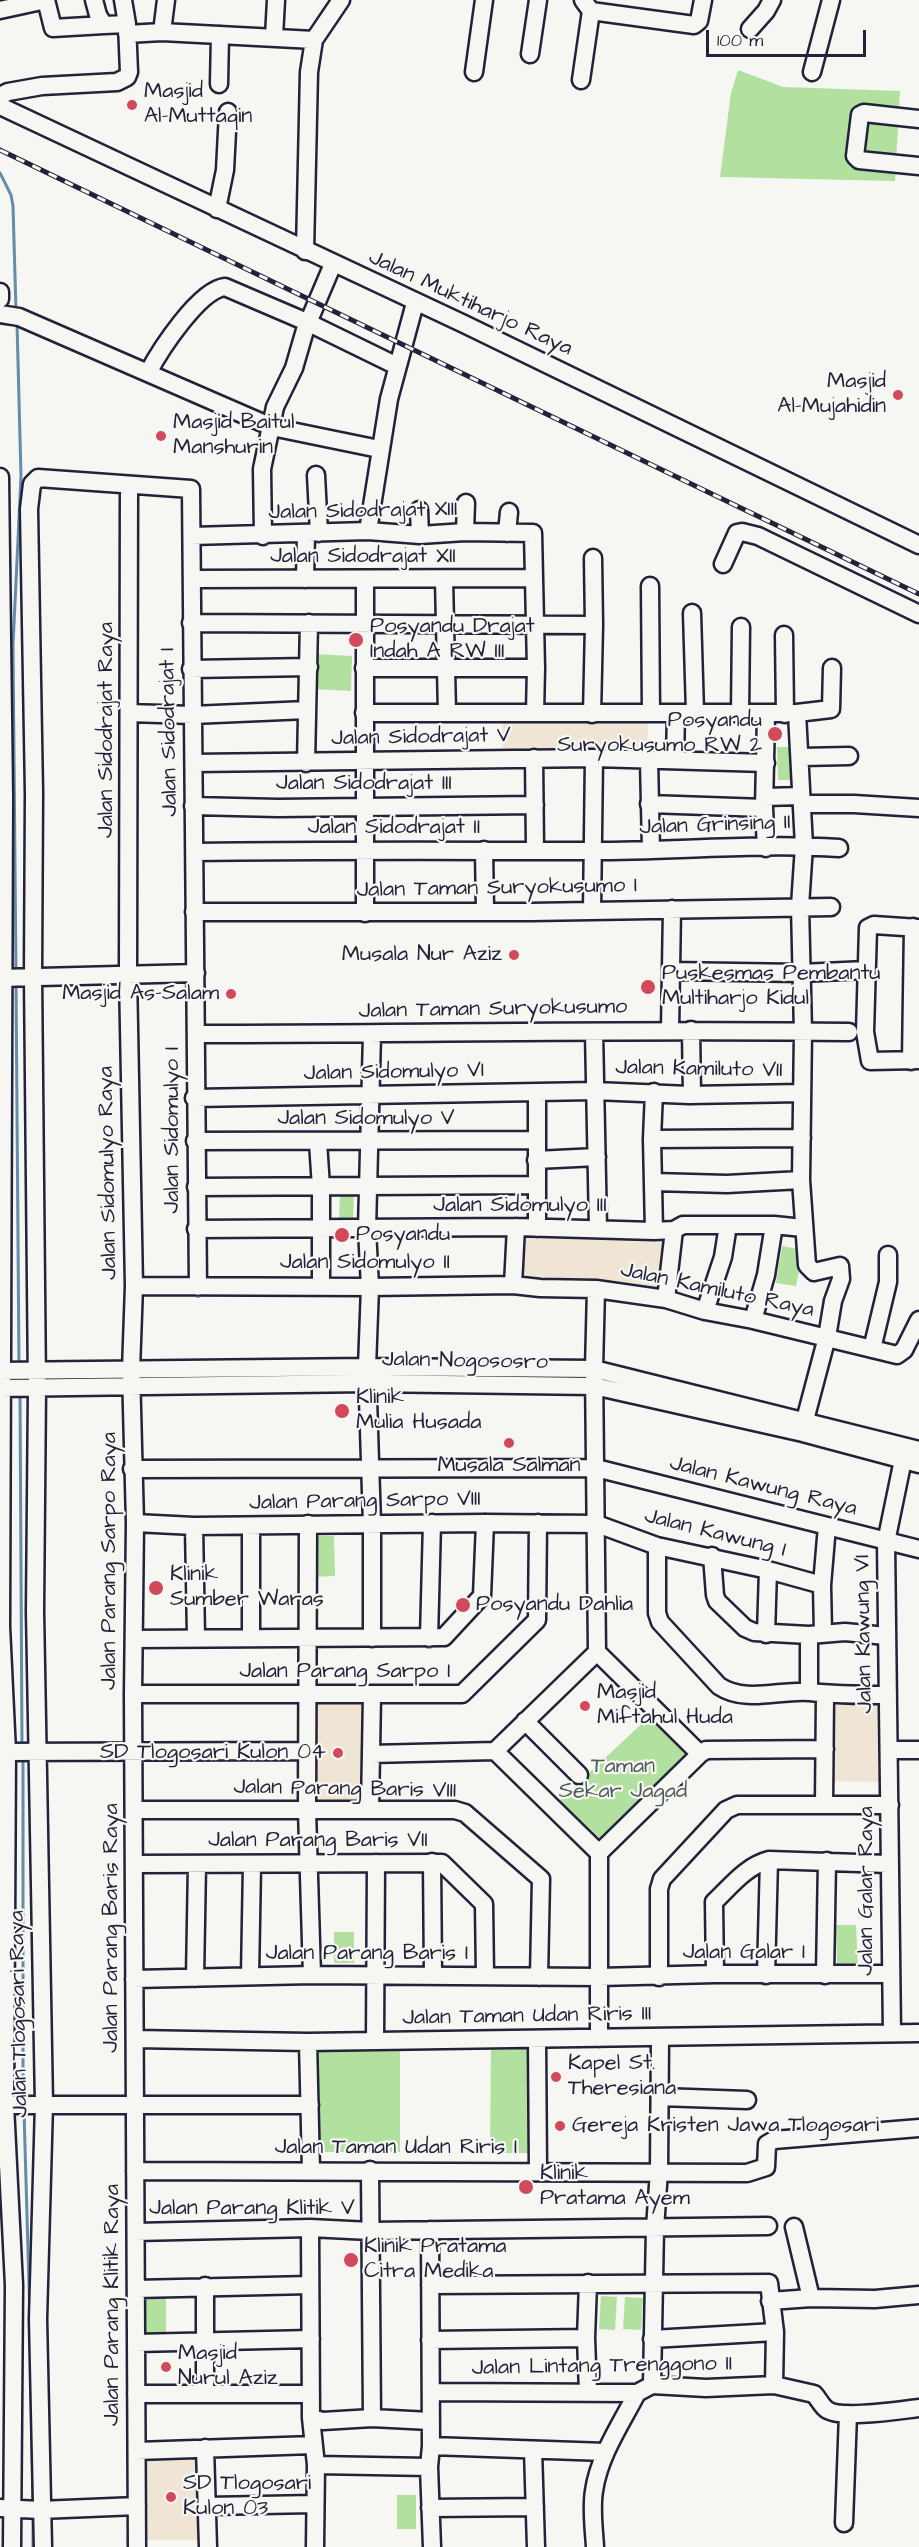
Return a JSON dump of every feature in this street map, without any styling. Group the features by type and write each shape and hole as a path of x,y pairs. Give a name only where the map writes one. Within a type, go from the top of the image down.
{"street":[{"path":"0,10 46,0 52,28 104,25 162,32 314,40"},
{"path":"94,0 98,15 104,25"},
{"path":"0,96 32,87 122,80 129,72 128,29 123,0"},
{"path":"162,32 166,0"},
{"path":"274,38 276,0"},
{"path":"305,251 309,72 314,40 341,0"},
{"path":"474,72 484,0"},
{"path":"530,54 538,0"},
{"path":"581,80 587,5 694,25 699,21 703,0"},
{"path":"750,29 768,9 772,0"},
{"path":"812,72 831,0"},
{"path":"219,84 220,35"},
{"name":"Jalan Muktiharjo Raya","path":"0,106 415,303 464,324 919,545"},
{"path":"217,209 225,170 228,112"},
{"path":"919,119 864,113 860,115 855,156 859,160 919,166"},
{"path":"263,536 262,469 275,407 294,368 309,322 333,264"},
{"path":"148,373 166,342 202,299 213,290 232,289 309,322 398,366"},
{"path":"0,292 0,299"},
{"path":"368,531 379,449 415,303"},
{"path":"9,315 272,427 379,449"},
{"path":"305,579 312,533 316,475"},
{"name":"Jalan Tlogosari Raya","path":"0,477 4,796 2,1626 7,1752 8,2105 14,2285 9,2509 6,2532 12,2547"},
{"name":"Jalan Tlogosari Raya","path":"43,2547 38,2319 41,2104 32,1380 30,977 34,793 30,509 32,484 38,478 129,485"},
{"name":"Jalan Sidodrajat I","path":"129,485 191,489 190,623 196,974"},
{"name":"Jalan Sidodrajat Raya","path":"128,975 129,485"},
{"path":"465,532 466,503"},
{"path":"419,510 420,535"},
{"path":"507,533 509,512"},
{"name":"Jalan Sidodrajat XIII","path":"192,536 263,536 368,531 420,535 530,532 534,536 534,578"},
{"path":"723,564 738,533 758,536 919,614"},
{"path":"592,714 593,558"},
{"path":"534,578 535,713"},
{"name":"Jalan Sidodrajat XII","path":"192,579 534,578"},
{"path":"444,579 443,624 447,713"},
{"path":"365,580 365,913"},
{"path":"650,586 651,713"},
{"path":"692,613 695,712"},
{"path":"190,623 594,625"},
{"path":"306,763 309,623"},
{"path":"740,714 741,627"},
{"path":"784,635 791,714 801,757 804,846 800,906 803,1032 801,1180 803,1228 807,1265 814,1272 840,1266 841,1279 833,1302 827,1337 805,1420"},
{"path":"191,669 309,667"},
{"path":"364,668 536,668"},
{"path":"364,713 791,714 831,708 832,668"},
{"path":"129,713 192,716 307,710"},
{"path":"675,760 676,713"},
{"path":"766,715 766,848"},
{"path":"801,757 849,756"},
{"path":"534,758 535,849"},
{"name":"Jalan Sidodrajat V","path":"194,763 534,758 766,763"},
{"path":"592,911 594,758"},
{"path":"649,760 651,850"},
{"path":"650,804 802,800 919,808"},
{"name":"Jalan Sidodrajat III","path":"193,806 535,805"},
{"name":"Jalan Grinsing II","path":"593,851 804,846 839,848"},
{"name":"Jalan Sidodrajat II","path":"195,852 535,849 593,851"},
{"path":"484,850 485,910"},
{"name":"Jalan Taman Suryokusumo I","path":"194,912 365,913 831,907"},
{"path":"670,1030 672,909"},
{"path":"870,927 916,927 915,1060 870,1061 857,1032 866,970 867,931 870,927"},
{"path":"671,971 801,974 866,970"},
{"path":"3,978 196,974"},
{"name":"Jalan Sidomulyo I","path":"196,974 194,1098 198,1287"},
{"name":"Jalan Sidomulyo Raya","path":"128,975 134,1286 131,1379"},
{"name":"Jalan Taman Suryokusumo","path":"196,1034 670,1030 857,1032"},
{"path":"691,1030 692,1095"},
{"path":"594,1032 598,1228"},
{"path":"372,1034 367,1185 370,1287 367,1375 372,1524 372,1638"},
{"path":"537,1092 537,1228"},
{"name":"Jalan Kamiluto VII","path":"595,1092 654,1092 692,1095 802,1093"},
{"name":"Jalan Sidomulyo VI","path":"194,1098 595,1092"},
{"path":"654,1092 651,1139 654,1231"},
{"path":"651,1139 802,1138"},
{"name":"Jalan Sidomulyo V","path":"195,1141 537,1140"},
{"path":"318,1142 321,1187 321,1286"},
{"path":"536,1160 597,1157"},
{"path":"654,1182 727,1184 801,1180"},
{"path":"196,1187 536,1185"},
{"name":"Jalan Sidomulyo III","path":"321,1228 516,1227 654,1231 674,1230 683,1225 728,1225 803,1228"},
{"path":"705,1311 723,1257 728,1225"},
{"path":"753,1320 766,1275 774,1226"},
{"path":"513,1285 516,1227"},
{"path":"196,1229 321,1228"},
{"path":"666,1299 674,1230"},
{"path":"872,1349 888,1282 888,1255"},
{"name":"Jalan Sidomulyo II","path":"134,1286 513,1285 596,1289"},
{"name":"Jalan Kamiluto Raya","path":"597,1652 594,1386 596,1289 666,1299 705,1311 753,1320 897,1355 904,1350 919,1320"},
{"name":"Jalan Nogososro","path":"2,1380 594,1369 805,1420 912,1455"},
{"name":"Jalan Nogososro","path":"367,1375 594,1386 802,1433 912,1455"},
{"name":"Jalan Parang Sarpo Raya","path":"131,1379 135,1523 133,1694 135,1752"},
{"name":"Jalan Kawung VI","path":"889,1750 886,1542 912,1455"},
{"name":"Jalan Kawung Raya","path":"132,1469 596,1468 919,1549"},
{"name":"Jalan Parang Sarpo VIII","path":"135,1523 194,1526 432,1523 597,1524"},
{"path":"429,1638 432,1523"},
{"path":"134,1639 429,1638 447,1636 482,1596 485,1523"},
{"name":"Jalan Parang Sarpo I","path":"133,1694 462,1694 534,1624 537,1616 538,1523"},
{"path":"308,1524 307,1810 312,1975"},
{"name":"Jalan Kawung I","path":"597,1524 657,1546 712,1556 822,1585"},
{"path":"194,1526 196,1637"},
{"path":"250,1526 251,1638"},
{"path":"824,1805 825,1749 817,1693 816,1634 827,1526"},
{"path":"657,1546 657,1612 660,1622 719,1686 734,1694 888,1695"},
{"path":"712,1556 717,1601 749,1631 766,1634 886,1636"},
{"path":"766,1634 768,1570"},
{"path":"370,1754 495,1751 597,1652 700,1754"},
{"path":"370,1809 372,1695"},
{"path":"525,1722 579,1775"},
{"path":"599,1854 706,1750 825,1749"},
{"path":"889,1750 919,1750"},
{"name":"Jalan Galar Raya","path":"889,1750 889,1974 892,2033"},
{"path":"7,1752 36,1754 308,1751"},
{"path":"495,1751 599,1854 599,2038"},
{"name":"Jalan Parang Baris Raya","path":"135,1752 135,2105"},
{"path":"659,1977 658,1889 662,1879 726,1810 737,1805 890,1804"},
{"name":"Jalan Parang Baris VIII","path":"134,1810 370,1809 455,1810 465,1813 541,1879 543,1888 539,1977"},
{"path":"715,1974 714,1902 757,1863 769,1860 888,1864"},
{"path":"766,1975 769,1860"},
{"path":"825,1975 827,1861"},
{"path":"375,2041 376,1863"},
{"path":"432,1863 433,1976"},
{"name":"Jalan Parang Baris VII","path":"135,1864 442,1863 484,1904 485,1976"},
{"path":"195,1978 197,1864"},
{"path":"250,1976 252,1865"},
{"name":"Jalan Galar I","path":"599,1977 889,1974"},
{"name":"Jalan Parang Baris I","path":"134,1979 312,1975 599,1977"},
{"name":"Jalan Taman Udan Riris III","path":"135,2039 309,2042 919,2033"},
{"path":"537,2038 538,2170"},
{"path":"595,2547 594,2490 606,2452 645,2389 652,2339 659,2171 660,2038"},
{"path":"309,2042 311,2170"},
{"path":"660,2097 747,2100"},
{"path":"8,2105 310,2105"},
{"name":"Jalan Parang Klitik Raya","path":"135,2105 137,2547"},
{"name":"Jalan Taman Udan Riris I","path":"135,2171 538,2170 747,2173 762,2168 767,2144 774,2140 919,2128"},
{"path":"370,2170 372,2418"},
{"name":"Jalan Parang Klitik V","path":"136,2232 310,2228 369,2231 768,2226"},
{"path":"794,2227 811,2298"},
{"path":"310,2228 311,2418 315,2465 315,2547"},
{"path":"430,2230 431,2446 429,2467 432,2547"},
{"path":"429,2285 759,2281 769,2283 781,2301 775,2332 774,2385"},
{"path":"588,2283 586,2338 588,2392"},
{"path":"136,2289 309,2285"},
{"path":"205,2286 205,2394"},
{"path":"781,2301 811,2298 875,2299 919,2295"},
{"path":"652,2339 775,2332"},
{"path":"430,2340 586,2338"},
{"path":"136,2343 311,2339"},
{"name":"Jalan Lintang Trenggono II","path":"431,2392 588,2392 774,2385 809,2392 826,2409 848,2414"},
{"path":"136,2394 311,2394"},
{"path":"844,2523 848,2414 919,2409"},
{"path":"311,2418 323,2421 372,2418 430,2421"},
{"path":"136,2451 313,2445"},
{"path":"431,2446 606,2452"},
{"path":"205,2448 208,2547"},
{"path":"533,2450 536,2547"},
{"path":"315,2465 429,2467"},
{"path":"208,2506 314,2505"},
{"path":"9,2509 137,2506"},
{"path":"430,2508 535,2507"}],"shaded area":[{"path":"648,720 648,755 503,756 502,721"},
{"path":"519,1232 669,1232 662,1295 515,1280"},
{"path":"829,1698 887,1699 885,1782 826,1781"},
{"name":"SD Tlogosari Kulon 04","path":"367,1700 368,1806 310,1806 309,1701"},
{"name":"SD Tlogosari Kulon 03","path":"139,2453 202,2453 202,2540 139,2540"}],"green space":[{"path":"738,70 783,87 900,91 895,181 720,177 731,93"},
{"path":"315,654 352,656 351,691 313,689"},
{"path":"777,747 795,747 796,780 778,780"},
{"path":"340,1191 354,1192 353,1221 339,1221"},
{"path":"782,1246 803,1250 796,1286 776,1283"},
{"path":"311,1536 334,1536 335,1576 311,1577"},
{"name":"Taman Sekar Jagad","path":"650,1716 688,1756 596,1843 557,1803"},
{"path":"836,1925 856,1925 858,1967 837,1968"},
{"path":"334,1932 354,1932 354,1963 334,1963"},
{"path":"491,2044 534,2044 534,2153 490,2153"},
{"path":"317,2046 400,2046 400,2152 316,2152"},
{"path":"601,2296 617,2297 615,2330 599,2329"},
{"path":"625,2297 643,2298 641,2330 623,2329"},
{"path":"146,2299 166,2299 166,2333 146,2333"},
{"path":"397,2495 416,2495 416,2529 397,2529"}],"waterway":[{"path":"0,173 11,195 13,206 16,311"},
{"path":"16,973 13,645 21,476 17,323"},
{"path":"16,983 19,1366"},
{"path":"20,1394 22,1747"},
{"path":"23,1757 23,2098"},
{"path":"24,2111 30,2320"},
{"path":"31,2393 33,2503"},
{"path":"33,2516 33,2547"}],"railway":[{"path":"0,150 919,594"}],"place":[{"name":"Masjid Al-Muttaqin","path":"132,105"},
{"name":"Masjid Al-Mujahidin","path":"898,395"},
{"name":"Masjid Baitul Manshurin","path":"161,436"},
{"name":"Posyandu Drajat Indah A RW III","path":"356,640"},
{"name":"Posyandu Suryokusumo RW 2","path":"775,734"},
{"name":"Musala Nur Aziz","path":"514,955"},
{"name":"Puskesmas Pembantu Multiharjo Kidul","path":"648,987"},
{"name":"Masjid As-Salam","path":"231,994"},
{"name":"Posyandu","path":"342,1235"},
{"name":"Klinik Mulia Husada","path":"342,1411"},
{"name":"Musala Salman","path":"509,1443"},
{"name":"Klinik Sumber Waras","path":"156,1588"},
{"name":"Posyandu Dahlia","path":"463,1605"},
{"name":"Masjid Miftahul Huda","path":"585,1706"},
{"name":"SD Tlogosari Kulon 04","path":"338,1753"},
{"name":"Kapel St. Theresiana","path":"556,2077"},
{"name":"Gereja Kristen Jawa Tlogosari","path":"560,2126"},
{"name":"Klinik Pratama Ayem","path":"526,2187"},
{"name":"Klinik Pratama Citra Medika","path":"351,2260"},
{"name":"Masjid Nurul Aziz","path":"166,2367"},
{"name":"SD Tlogosari Kulon 03","path":"171,2497"}]}
